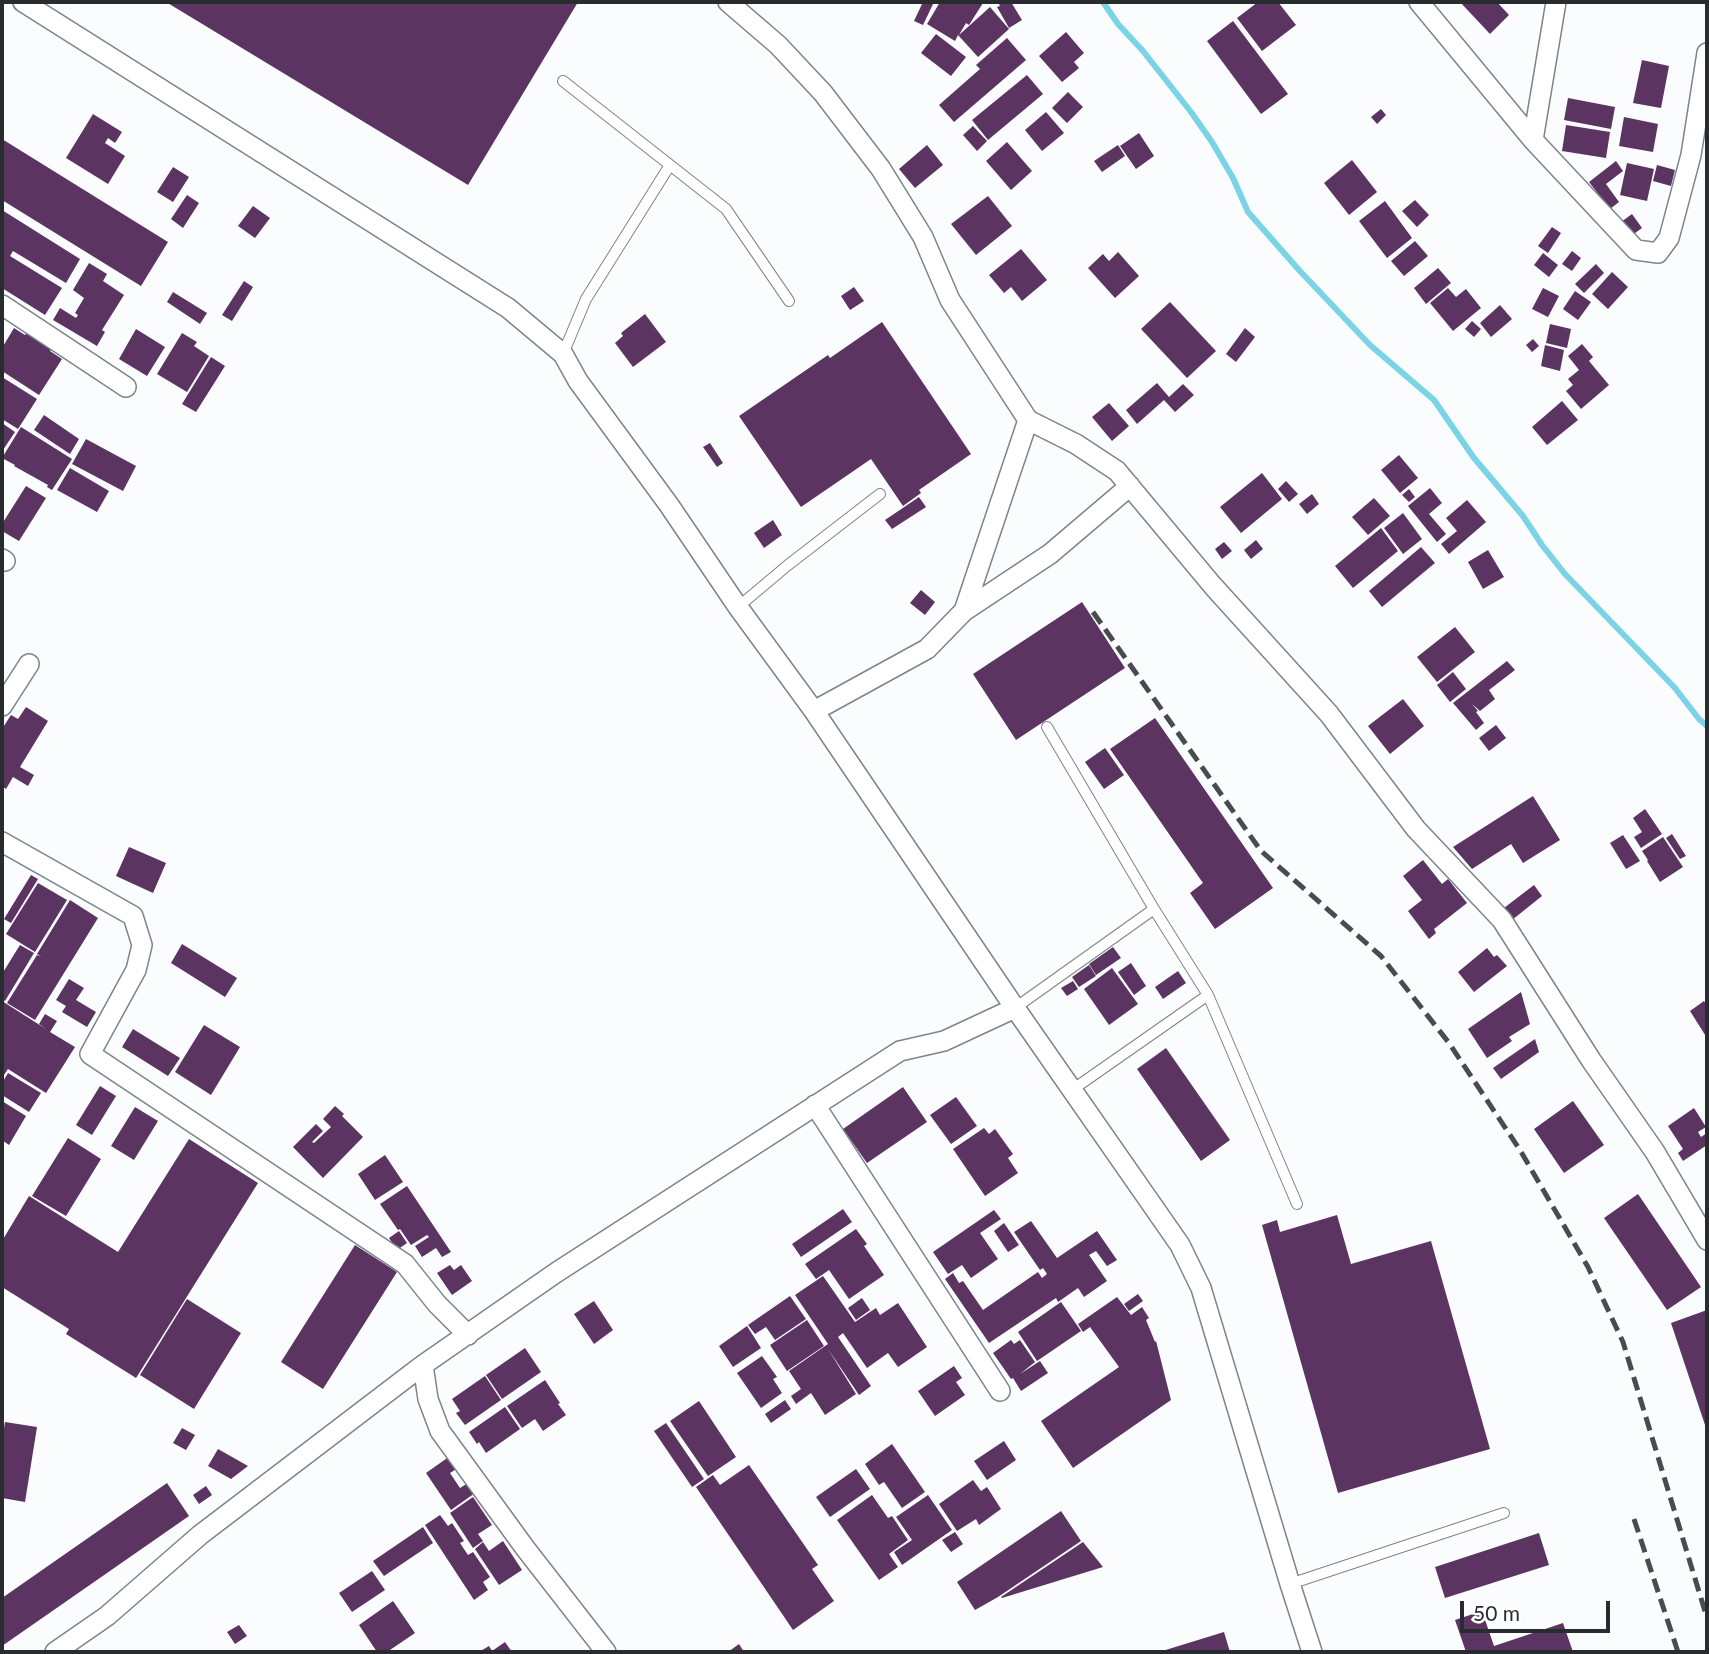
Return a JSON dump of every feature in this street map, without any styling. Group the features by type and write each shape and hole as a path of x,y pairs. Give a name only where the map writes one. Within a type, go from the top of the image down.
{"street":[{"path":"23,2 479,289 508,308 563,354 578,381 814,711 1015,1008 1180,1245 1201,1289 1312,1652"},
{"path":"728,2 778,45 823,93 881,169 923,237 950,300 1028,420 1076,444 1117,471 1213,586 1329,714 1416,829 1502,920 1591,1060 1656,1152 1707,1240"},
{"path":"1419,2 1533,140 1636,250 1658,253 1670,238 1699,156 1707,53"},
{"path":"1533,140 1556,2"},
{"path":"2,305 126,387"},
{"path":"964,611 1028,420"},
{"path":"814,711 927,649 964,611 1050,554 1130,486"},
{"path":"2,706 29,664"},
{"path":"2,842 133,916 142,945 136,970 90,1054 405,1264 437,1304 468,1335"},
{"path":"55,1652 107,1616 200,1535 423,1365 557,1272 900,1051 944,1041 1015,1008"},
{"path":"815,1105 1000,1391"},
{"path":"423,1365 428,1399 440,1431 525,1548 607,1652"}],"lane":[{"path":"563,81 726,209 789,301"},
{"path":"563,354 586,299 670,165"},
{"path":"738,607 880,494"},
{"path":"1047,727 1208,995 1297,1204"},
{"path":"1015,1008 1154,909"},
{"path":"1072,1090 1208,995"},
{"path":"1290,1584 1504,1513"}],"building":[{"path":"166,2 578,2 468,185"},
{"path":"923,2 934,2 923,25 914,21"},
{"path":"940,2 983,3 959,35 990,7 1009,29 978,57 958,35 955,41 927,24"},
{"path":"998,2 1011,2 1022,20 1009,28 997,7 1000,6"},
{"path":"1258,2 1278,2 1296,25 1262,51 1237,18"},
{"path":"1460,2 1497,2 1509,15 1490,34"},
{"path":"1233,21 1288,94 1261,114 1207,41"},
{"path":"1066,32 1084,53 1074,62 1079,68 1062,82 1039,56"},
{"path":"936,34 966,57 951,76 921,53"},
{"path":"1007,38 1026,60 954,122 939,105 980,69 976,65"},
{"path":"1642,60 1669,66 1661,108 1633,103"},
{"path":"1027,75 1043,94 988,140 972,120"},
{"path":"1068,92 1083,107 1067,123 1052,108"},
{"path":"1568,98 1615,107 1611,129 1564,120"},
{"path":"1381,109 1386,115 1377,124 1371,117"},
{"path":"1046,112 1064,133 1042,151 1025,130"},
{"path":"93,114 122,132 115,143 108,138 105,143 125,156 108,184 66,158"},
{"path":"1624,117 1658,124 1653,152 1619,146"},
{"path":"1566,125 1610,132 1606,158 1562,151"},
{"path":"973,126 987,141 977,151 963,135"},
{"path":"1139,133 1154,156 1136,169 1120,146"},
{"path":"2,139 168,242 141,286 2,200"},
{"path":"1007,142 1032,171 1011,190 986,161"},
{"path":"927,145 943,165 915,188 899,169"},
{"path":"1118,145 1125,156 1102,172 1094,161"},
{"path":"1352,160 1377,192 1349,215 1324,183"},
{"path":"1616,161 1623,171 1606,184 1619,202 1610,209 1589,182"},
{"path":"1627,163 1654,169 1647,201 1620,195"},
{"path":"1657,165 1675,170 1671,186 1653,181"},
{"path":"173,167 189,177 173,202 157,192"},
{"path":"187,195 199,203 183,228 171,219"},
{"path":"988,196 1012,226 976,255 951,224"},
{"path":"1415,200 1429,215 1417,227 1402,211"},
{"path":"1385,201 1412,238 1387,258 1359,221"},
{"path":"253,206 270,218 255,238 238,226"},
{"path":"2,210 80,259 66,283 13,251 10,256 62,288 45,315 2,288"},
{"path":"1632,214 1642,228 1631,236 1621,222"},
{"path":"1552,227 1561,233 1548,253 1538,246"},
{"path":"1415,241 1428,256 1404,276 1391,261"},
{"path":"1021,249 1047,280 1022,301 1011,287 1004,293 989,275"},
{"path":"1572,251 1581,258 1572,271 1562,264"},
{"path":"1118,252 1139,276 1115,298 1088,268 1103,254 1109,261"},
{"path":"1543,253 1558,265 1549,277 1534,265"},
{"path":"89,263 107,274 103,281 124,295 102,330 105,332 97,346 53,320 60,308 76,318 78,315 75,313 84,298 73,290"},
{"path":"1596,264 1604,273 1584,293 1575,284"},
{"path":"1438,268 1451,283 1426,304 1414,288"},
{"path":"1612,272 1628,287 1608,309 1592,294"},
{"path":"244,281 253,287 232,321 222,315"},
{"path":"854,287 864,301 850,310 841,296"},
{"path":"1448,288 1456,297 1466,289 1481,308 1453,331 1430,303"},
{"path":"1543,288 1559,296 1548,317 1532,309"},
{"path":"1575,291 1591,302 1578,320 1563,309"},
{"path":"173,292 207,313 200,324 167,302"},
{"path":"1170,302 1216,351 1187,378 1141,329"},
{"path":"1500,305 1512,319 1491,337 1480,323"},
{"path":"645,314 666,342 633,367 615,343 623,336 621,333"},
{"path":"1472,321 1481,329 1474,337 1465,329"},
{"path":"882,322 971,454 919,490 921,493 903,506 871,459 801,507 739,416"},
{"path":"1550,324 1571,329 1567,348 1546,343"},
{"path":"14,328 25,335 30,329 54,345 50,351 62,359 39,395 2,371 2,348"},
{"path":"1245,328 1255,337 1236,362 1226,354"},
{"path":"136,329 165,347 147,376 119,359"},
{"path":"182,333 197,342 194,346 209,356 187,392 157,374"},
{"path":"1533,339 1539,346 1532,352 1526,345"},
{"path":"1582,344 1593,357 1589,361 1609,385 1581,409 1566,391 1573,385 1568,379 1579,370 1568,356"},
{"path":"1545,345 1564,350 1560,371 1541,366"},
{"path":"211,357 225,366 196,412 182,404"},
{"path":"2,377 37,399 18,429 2,419"},
{"path":"1157,383 1169,397 1183,384 1194,395 1175,412 1164,400 1137,424 1126,410"},
{"path":"1562,401 1578,420 1547,445 1532,427"},
{"path":"1109,403 1129,426 1112,441 1092,417"},
{"path":"44,415 79,439 70,454 34,430"},
{"path":"2,423 15,432 3,450 2,449"},
{"path":"21,427 72,459 52,490 2,458"},
{"path":"86,439 136,466 123,491 72,464"},
{"path":"710,443 723,463 717,467 703,447"},
{"path":"1399,455 1418,478 1400,493 1381,470"},
{"path":"70,468 109,491 97,512 57,490"},
{"path":"1262,473 1282,499 1241,533 1220,507"},
{"path":"1286,481 1298,494 1289,502 1278,489"},
{"path":"26,486 46,498 19,541 2,531 2,524"},
{"path":"1430,488 1442,503 1429,514 1446,534 1437,542 1408,506"},
{"path":"1409,489 1415,497 1409,502 1402,495"},
{"path":"1312,494 1319,504 1307,514 1299,504"},
{"path":"919,497 926,507 892,529 885,520"},
{"path":"1374,498 1390,516 1368,535 1352,517"},
{"path":"1467,500 1486,522 1449,554 1441,544 1457,531 1446,518"},
{"path":"1403,513 1422,539 1403,554 1384,528"},
{"path":"773,520 782,535 764,548 754,533"},
{"path":"1381,528 1398,551 1353,588 1335,566"},
{"path":"1256,540 1263,549 1251,559 1244,550"},
{"path":"1224,542 1232,551 1222,559 1215,549"},
{"path":"1421,547 1435,563 1382,607 1369,591"},
{"path":"1488,550 1504,577 1483,589 1468,562"},
{"path":"921,590 935,602 925,615 910,603"},
{"path":"1082,602 1125,668 1016,740 973,674"},
{"path":"1455,627 1475,652 1437,682 1417,657"},
{"path":"1507,661 1515,670 1489,690 1495,699 1480,711 1472,704 1484,723 1476,730 1453,703"},
{"path":"1453,672 1466,689 1450,702 1437,685"},
{"path":"1403,699 1424,726 1390,754 1368,726"},
{"path":"26,707 48,721 20,767 34,775 28,786 13,777 6,789 2,786 2,729 11,715 18,719"},
{"path":"1155,718 1273,888 1215,929 1190,893 1203,883 1110,749"},
{"path":"1496,725 1506,738 1489,751 1479,738"},
{"path":"1105,748 1124,775 1104,789 1085,762"},
{"path":"1533,796 1560,840 1523,863 1511,844 1472,869 1453,847"},
{"path":"1645,809 1662,834 1641,848 1634,837 1642,832 1633,818"},
{"path":"1672,834 1686,856 1680,859 1666,838"},
{"path":"1623,835 1640,861 1626,869 1610,843"},
{"path":"1663,837 1683,867 1660,882 1642,851"},
{"path":"129,847 166,863 153,893 116,876"},
{"path":"1423,860 1442,884 1448,879 1467,903 1434,929 1436,933 1429,939 1408,911 1422,900 1403,876"},
{"path":"31,875 38,879 11,923 4,919"},
{"path":"38,883 67,900 35,952 6,934"},
{"path":"1534,885 1542,896 1512,920 1504,908"},
{"path":"70,900 98,918 35,1020 7,1003 37,955 41,956 37,954"},
{"path":"182,944 237,978 225,997 171,963"},
{"path":"20,945 34,953 5,1001 2,999 2,974"},
{"path":"1113,947 1121,958 1096,975 1089,964"},
{"path":"1487,948 1507,966 1474,992 1458,972"},
{"path":"1131,963 1146,986 1134,995 1118,972"},
{"path":"1089,965 1096,976 1079,987 1072,977"},
{"path":"1112,968 1138,1004 1109,1025 1084,989"},
{"path":"1178,971 1186,983 1163,999 1155,987"},
{"path":"69,979 84,988 76,1000 96,1012 87,1027 62,1012 66,1006 56,1000"},
{"path":"1073,981 1078,989 1067,996 1061,988"},
{"path":"1521,992 1530,1024 1509,1037 1512,1041 1487,1058 1468,1029"},
{"path":"2,1001 46,1029 39,1024 45,1014 57,1021 50,1032 75,1047 46,1093 8,1069 2,1078"},
{"path":"1704,1001 1707,1006 1707,1038 1690,1011"},
{"path":"204,1025 240,1047 211,1095 175,1072"},
{"path":"133,1029 180,1058 168,1076 122,1047"},
{"path":"1535,1039 1539,1052 1501,1079 1493,1068"},
{"path":"1166,1048 1230,1140 1201,1161 1137,1069"},
{"path":"8,1073 41,1093 29,1112 2,1095 2,1083"},
{"path":"100,1086 116,1096 92,1135 76,1125"},
{"path":"903,1087 927,1122 867,1163 843,1129"},
{"path":"956,1097 977,1126 951,1144 930,1115"},
{"path":"2,1101 26,1116 9,1145 2,1140"},
{"path":"1573,1101 1604,1145 1564,1173 1534,1129"},
{"path":"335,1106 363,1137 323,1178 293,1147 316,1124 323,1131 312,1142 314,1143 331,1127 323,1119"},
{"path":"135,1107 158,1121 134,1160 111,1146"},
{"path":"1694,1108 1706,1127 1698,1132 1701,1137 1707,1133 1707,1145 1683,1161 1678,1153 1683,1149 1668,1126"},
{"path":"984,1128 989,1134 995,1129 1013,1154 1008,1158 1018,1173 985,1196 953,1149"},
{"path":"68,1138 101,1159 66,1216 32,1196"},
{"path":"189,1139 258,1183 136,1378 66,1334 69,1329 2,1287 2,1241 29,1196 118,1252"},
{"path":"385,1155 403,1182 375,1200 358,1174"},
{"path":"407,1186 451,1252 442,1257 436,1248 422,1257 415,1246 429,1237 427,1235 411,1245 380,1204"},
{"path":"1638,1194 1701,1287 1667,1310 1604,1218"},
{"path":"843,1209 852,1222 801,1257 792,1244"},
{"path":"994,1210 1001,1219 980,1233 998,1259 971,1278 962,1265 948,1274 933,1252"},
{"path":"1337,1215 1351,1264 1431,1241 1490,1449 1338,1493 1262,1225 1277,1220 1280,1232"},
{"path":"1031,1221 1057,1258 1097,1231 1117,1260 1107,1266 1096,1251 1089,1255 1107,1281 1084,1297 1078,1288 1058,1302 1056,1298 989,1343 945,1279 953,1273 959,1283 963,1281 983,1310 1038,1272 1042,1278 1047,1274 1043,1268 1040,1270 1014,1232"},
{"path":"1004,1223 1019,1245 1008,1252 994,1231"},
{"path":"856,1229 884,1275 849,1299 829,1270 816,1279 805,1264"},
{"path":"399,1231 407,1243 397,1250 389,1238"},
{"path":"355,1245 397,1272 323,1389 281,1362"},
{"path":"450,1265 454,1270 461,1265 472,1281 452,1295 437,1273"},
{"path":"823,1276 855,1322 876,1308 880,1315 898,1303 927,1347 898,1367 888,1353 867,1368 843,1333 838,1337 871,1386 859,1395 828,1349 856,1394 825,1415 811,1393 796,1404 791,1396 801,1389 789,1371 828,1344 795,1295"},
{"path":"1138,1294 1143,1301 1129,1311 1124,1304"},
{"path":"790,1296 806,1319 775,1340 766,1327 755,1334 748,1325"},
{"path":"1117,1297 1131,1315 1142,1307 1149,1318 1146,1320 1156,1341 1171,1400 1073,1468 1041,1421 1119,1367 1090,1327 1083,1332 1078,1324"},
{"path":"862,1298 870,1310 856,1320 848,1308"},
{"path":"187,1299 241,1333 194,1409 140,1375"},
{"path":"594,1301 613,1330 594,1344 574,1314"},
{"path":"1061,1302 1081,1331 1037,1361 1018,1332"},
{"path":"1707,1310 1707,1431 1671,1323"},
{"path":"807,1320 824,1346 787,1371 770,1345"},
{"path":"747,1326 761,1348 733,1367 719,1346"},
{"path":"1011,1340 1014,1344 1020,1340 1035,1362 1020,1374 1040,1361 1048,1373 1021,1391 993,1353"},
{"path":"525,1348 541,1372 502,1399 486,1375"},
{"path":"762,1356 777,1377 773,1379 782,1393 761,1408 737,1373"},
{"path":"954,1366 962,1378 956,1382 965,1395 935,1416 918,1391"},
{"path":"485,1376 501,1400 465,1425 456,1413 460,1411 452,1399"},
{"path":"545,1380 566,1415 543,1431 535,1419 522,1428 507,1406"},
{"path":"785,1400 791,1409 771,1423 765,1414"},
{"path":"699,1401 736,1457 708,1476 670,1421"},
{"path":"505,1407 520,1429 486,1453 469,1432"},
{"path":"5,1422 37,1427 25,1502 2,1498 2,1441"},
{"path":"666,1423 704,1479 692,1487 654,1431"},
{"path":"182,1428 195,1435 186,1450 173,1443"},
{"path":"1004,1441 1016,1460 987,1480 974,1461"},
{"path":"892,1444 925,1492 902,1508 884,1482 879,1485 865,1464"},
{"path":"218,1449 248,1466 231,1479 208,1466"},
{"path":"450,1456 458,1468 450,1473 460,1488 468,1483 475,1493 451,1510 426,1473"},
{"path":"749,1465 818,1565 812,1569 834,1601 793,1630 696,1487 713,1475 720,1485"},
{"path":"856,1469 870,1489 830,1517 816,1497"},
{"path":"973,1480 981,1491 987,1487 1001,1509 979,1525 976,1519 957,1531 939,1504"},
{"path":"167,1483 189,1516 2,1646 2,1598"},
{"path":"206,1486 212,1495 199,1504 193,1495"},
{"path":"872,1495 888,1518 892,1516 908,1540 889,1554 898,1567 879,1580 837,1520"},
{"path":"928,1495 952,1530 902,1565 894,1552 912,1540 896,1517"},
{"path":"473,1497 492,1525 478,1534 483,1541 473,1548 450,1513"},
{"path":"1061,1511 1081,1541 975,1610 957,1582"},
{"path":"440,1515 448,1526 452,1523 464,1541 460,1543 468,1555 473,1552 490,1577 483,1582 488,1590 474,1600 425,1525"},
{"path":"423,1527 433,1543 384,1576 373,1561"},
{"path":"955,1532 963,1544 951,1552 942,1540"},
{"path":"1539,1533 1549,1565 1445,1598 1435,1567"},
{"path":"503,1541 522,1570 499,1585 475,1549 483,1542 489,1551"},
{"path":"1083,1542 1103,1567 1001,1597"},
{"path":"372,1571 385,1590 352,1612 339,1593"},
{"path":"393,1601 415,1633 387,1652 377,1652 359,1625"},
{"path":"1482,1611 1494,1646 1563,1623 1573,1652 1466,1652 1455,1620"},
{"path":"239,1625 247,1636 235,1644 227,1632"},
{"path":"1224,1632 1230,1652 1159,1652"},
{"path":"505,1642 512,1652 479,1652 489,1646 492,1651"},
{"path":"739,1644 744,1652 728,1652"}],"waterway":[{"path":"1103,2 1212,142 1233,178 1248,212 1370,345 1434,400 1474,458 1523,516 1565,574 1675,688 1707,726"}],"railway":[{"path":"1093,612 1261,851 1381,956 1449,1043 1520,1150 1588,1267 1623,1342 1707,1618"},
{"path":"1634,1519 1678,1652"}]}
